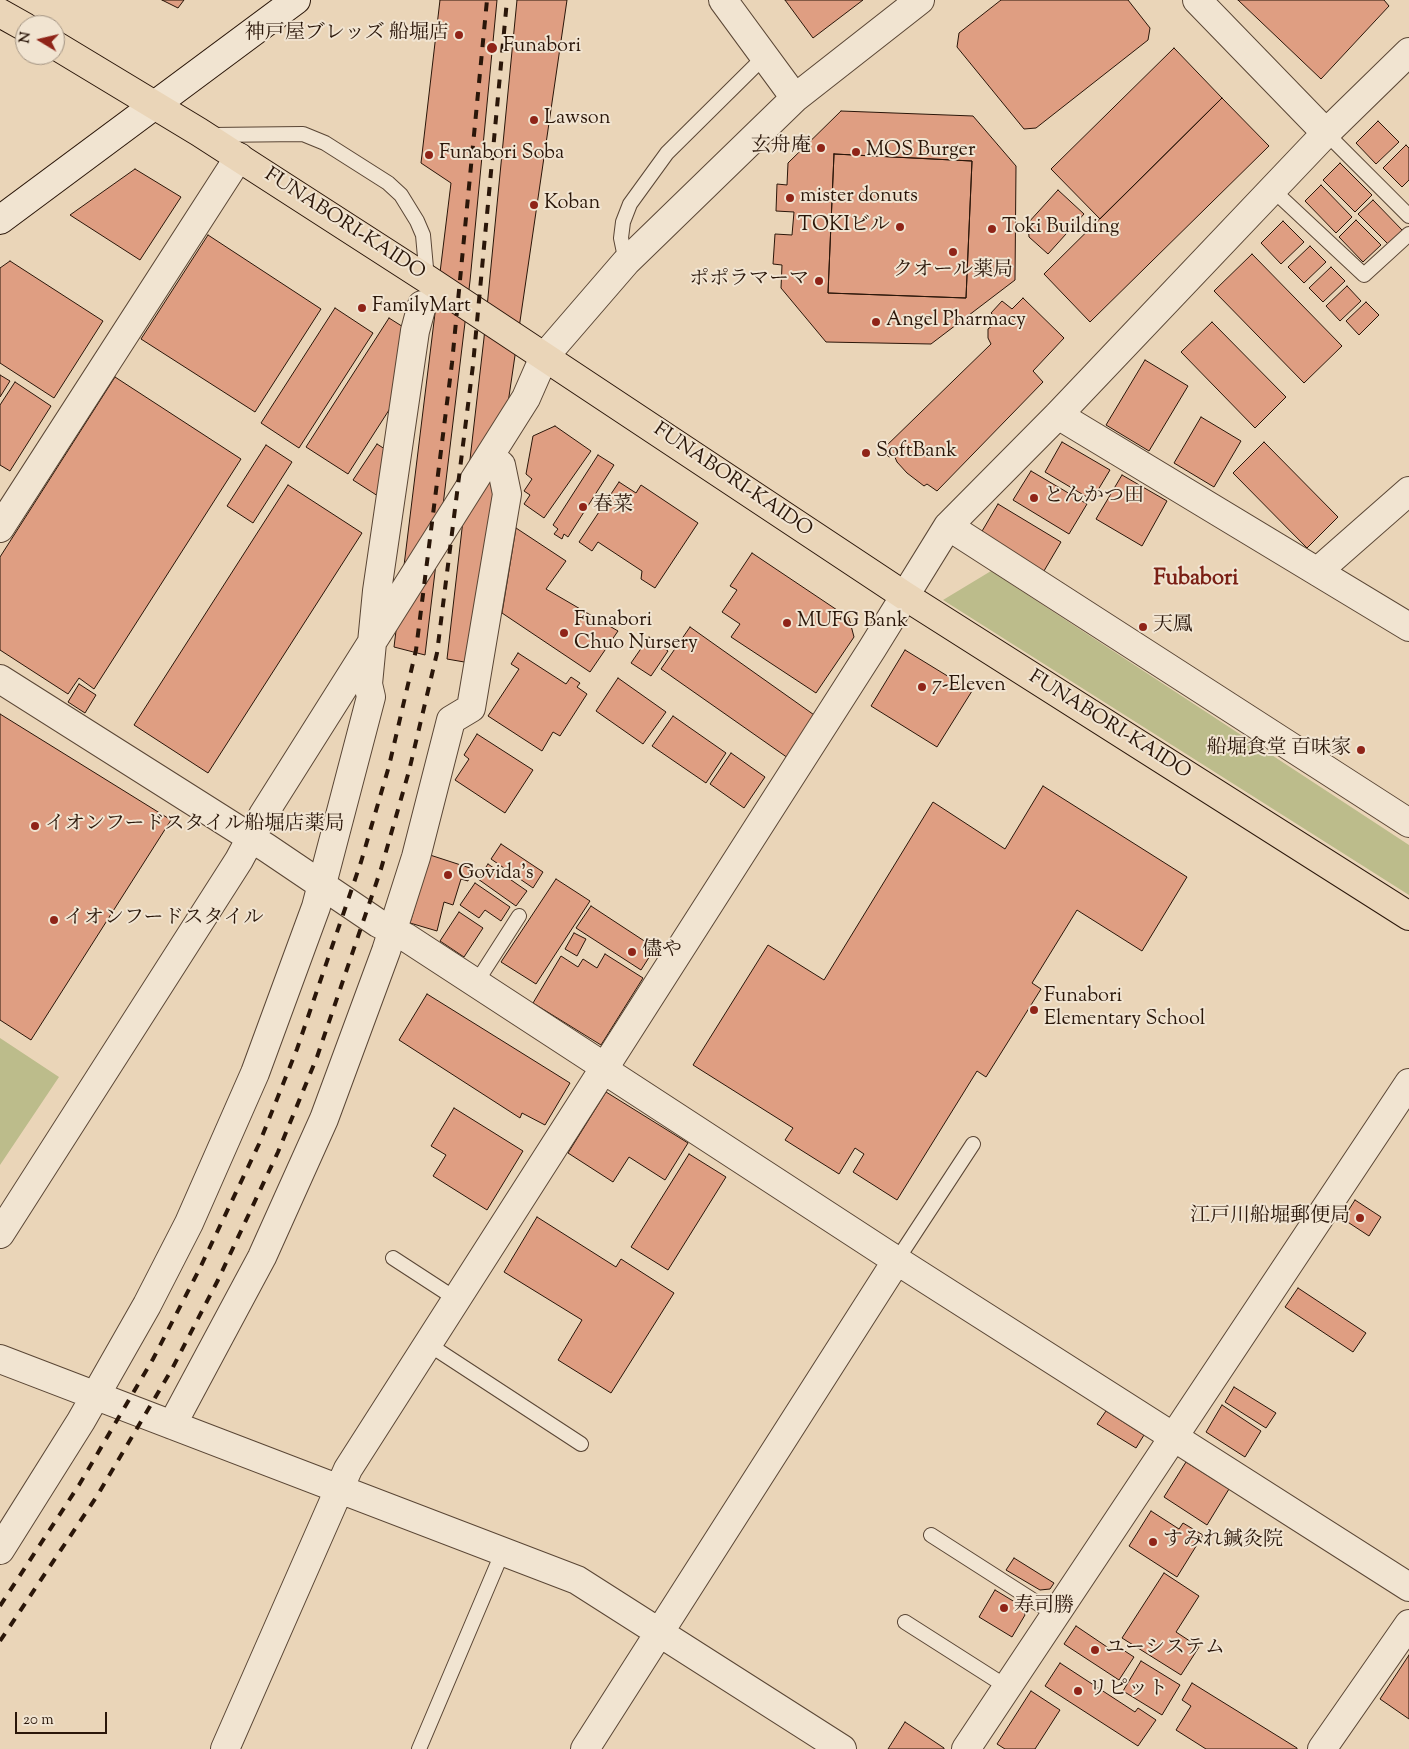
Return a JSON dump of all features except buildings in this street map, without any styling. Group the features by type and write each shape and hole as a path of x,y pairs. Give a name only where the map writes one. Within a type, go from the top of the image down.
{"main road":[{"path":"0,13 15,21"},
{"name":"FUNABORI-KAIDO","path":"65,51 156,104 239,157 427,279 905,596 1409,916"}],"street":[{"path":"0,220 296,0"},
{"path":"723,0 795,98"},
{"path":"0,1234 251,839 263,815 526,398 544,357 626,262 795,98 920,0"},
{"path":"1197,0 1326,133"},
{"path":"225,1749 348,1469 948,526 1058,415 1326,133 1409,52"},
{"path":"0,528 239,157"},
{"path":"0,1550 36,1495 95,1395 147,1305 189,1223 255,1073 321,886 371,697 368,684 377,591 413,345 422,305"},
{"path":"1058,415 1409,627"},
{"path":"172,1425 262,1257 324,1119 392,931 416,857 451,720 471,708 507,494 501,465 490,456"},
{"path":"1318,571 1409,490"},
{"path":"948,526 1409,823"},
{"path":"0,679 251,839 321,886 476,983 897,1260 1409,1587"},
{"path":"966,1749 1409,1083"},
{"path":"585,1749 897,1260"},
{"path":"0,1359 577,1580 842,1749"},
{"path":"1322,1749 1409,1624"}],"lane":[{"path":"626,262 621,238 623,222 630,204 667,152 764,57"},
{"path":"1326,133 1409,216"},
{"path":"205,136 303,134 324,144 388,183 401,195 423,235 427,279 422,305"},
{"path":"1273,190 1364,275 1409,234"},
{"path":"476,983 519,916"},
{"path":"897,1260 973,1144"},
{"path":"393,1258 456,1299"},
{"path":"428,1344 581,1444"},
{"path":"931,1535 1056,1614"},
{"path":"419,1749 503,1551"},
{"path":"905,1622 1007,1688"}],"green space":[{"path":"991,571 1409,845 1409,895 943,600"},
{"path":"0,1038 59,1077 0,1165"}],"railway":[{"path":"0,1606 79,1485 153,1359 199,1270 259,1144 297,1049 361,862 389,766 416,650 452,363 487,0"},
{"path":"0,1641 97,1496 172,1369 218,1280 278,1152 317,1057 381,869 409,771 437,653 473,365 507,0"}],"place":[{"name":"神戸屋ブレッズ 船堀店","path":"459,35"},
{"name":"Funabori","path":"492,48"},
{"name":"Lawson","path":"534,120"},
{"name":"玄舟庵","path":"821,148"},
{"name":"MOS Burger","path":"856,152"},
{"name":"Funabori Soba","path":"429,155"},
{"name":"mister donuts","path":"790,198"},
{"name":"Koban","path":"534,205"},
{"name":"TOKIビル","path":"900,227"},
{"name":"Toki Building","path":"992,229"},
{"name":"クオール薬局","path":"953,252"},
{"name":"ポポラマーマ","path":"819,281"},
{"name":"FamilyMart","path":"362,308"},
{"name":"Angel Pharmacy","path":"876,322"},
{"name":"SoftBank","path":"866,453"},
{"name":"とんかつ田","path":"1034,498"},
{"name":"春菜","path":"583,507"},
{"name":"MUFG Bank","path":"787,623"},
{"name":"天鳳","path":"1143,627"},
{"name":"Funabori Chuo Nursery","path":"564,633"},
{"name":"7-Eleven","path":"922,687"},
{"name":"船堀食堂 百味家","path":"1361,750"},
{"name":"イオンフードスタイル船堀店薬局","path":"35,826"},
{"name":"Govida's","path":"448,875"},
{"name":"イオンフードスタイル","path":"54,920"},
{"name":"儘や","path":"632,952"},
{"name":"Funabori Elementary School","path":"1034,1010"},
{"name":"江戸川船堀郵便局","path":"1360,1218"},
{"name":"すみれ鍼灸院","path":"1153,1542"},
{"name":"寿司勝","path":"1004,1608"},
{"name":"ユーシステム","path":"1095,1650"},
{"name":"リピット","path":"1078,1691"}],"district":[{"name":"Fubabori","path":"1196,580"}]}
